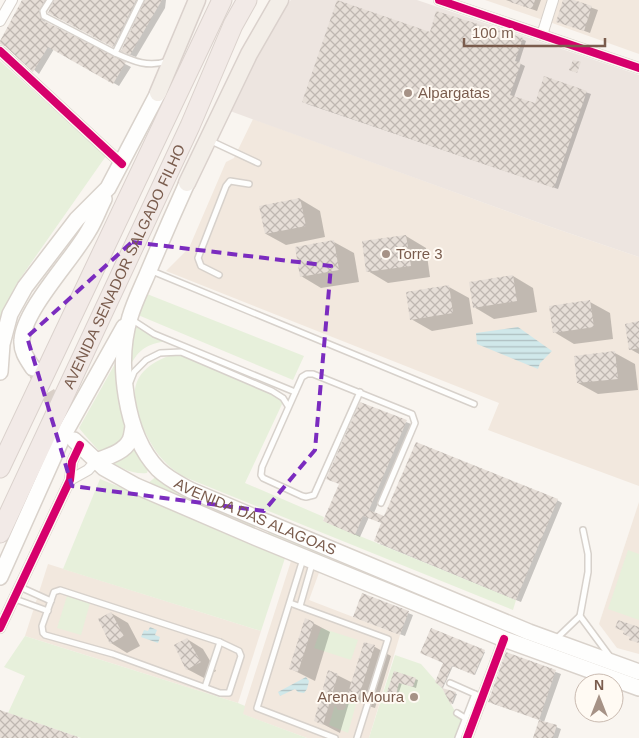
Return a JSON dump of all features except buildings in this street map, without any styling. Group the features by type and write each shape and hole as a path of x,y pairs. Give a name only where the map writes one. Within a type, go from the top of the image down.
{"highway":[{"name":"AVENIDA SENADOR SALGADO FILHO","path":"0,468 222,0"},
{"name":"AVENIDA SENADOR SALGADO FILHO","path":"0,533 190,126 246,0"}],"main road":[{"path":"33,368 24,354 21,343 23,330 41,298 89,230 108,188 158,93 197,0"},
{"name":"AVENIDA SENADOR SALGADO FILHO","path":"186,183 252,48 280,0"},
{"name":"AVENIDA DAS ALAGOAS","path":"186,183 130,317 124,353 126,392 132,427 152,462 165,475 190,490 306,538 526,639 639,688"},
{"path":"0,372 2,344 10,314 25,287 77,219 108,188"},
{"name":"AVENIDA SENADOR SALGADO FILHO","path":"0,576 63,436 130,317"},
{"path":"96,460 109,457 121,449 130,440 132,427"},
{"name":"AVENIDA DAS ALAGOAS","path":"77,443 123,480 257,538 504,639 554,642 639,672"},
{"path":"123,480 133,482 146,480 151,474 152,462"},
{"path":"257,538 263,530 271,529 306,538"}],"street":[{"path":"0,21 12,0"},
{"path":"439,0 639,68"},
{"path":"542,35 553,0"},
{"path":"0,51 122,164"},
{"path":"0,628 70,480 77,443"},
{"path":"70,480 88,470 96,460"},
{"path":"467,738 478,696 504,639"}],"lane":[{"path":"50,0 43,11 43,16 115,53 144,64 159,64 173,59"},
{"path":"115,53 141,0"},
{"path":"208,140 258,163"},
{"path":"219,275 201,266 198,258 226,186 230,181 249,184"},
{"path":"149,270 474,404"},
{"path":"130,317 140,326 154,334 295,392"},
{"path":"126,392 134,372 146,360 160,353 181,352 272,390 283,398 288,406"},
{"path":"360,392 314,495 306,497 263,478 261,475 262,467 302,377 307,374 313,374 360,392 412,414 416,420 381,504"},
{"path":"554,642 580,616 588,572 588,554 583,530"},
{"path":"308,559 290,603 257,708 335,738"},
{"path":"300,606 308,559"},
{"path":"20,587 51,601"},
{"path":"60,590 234,648 240,654 230,691 228,693 220,693 113,654 45,635 42,630 48,611 54,592 60,590"},
{"path":"15,599 48,611"},
{"path":"290,603 388,639 357,738"},
{"path":"580,616 616,664"},
{"path":"205,687 220,642"},
{"path":"450,683 478,696 465,718 458,738"},
{"path":"457,713 465,718"}],"highlighted area":[{"path":"132,242 331,266 315,450 264,511 72,486 27,337"}],"shaded area":[{"path":"291,0 417,0 639,75 639,257 230,111 276,15"},
{"path":"485,0 639,0 639,54 555,24"},
{"path":"253,119 639,257 639,486 488,430 499,403 166,271 189,248 226,162 234,158"},
{"path":"639,502 639,654 617,648 599,624"},
{"path":"292,558 320,570 309,600 400,635 369,738 307,738 242,714"},
{"path":"48,564 261,631 238,703 25,636"}],"green space":[{"path":"0,61 106,156 17,283 0,320"},
{"path":"147,294 304,356 293,380 138,315"},
{"path":"135,322 167,341 144,348 130,366"},
{"path":"174,354 187,355 278,391 283,402 245,483 324,517 323,521 516,600 513,610 182,476 166,463 151,443 139,418 135,394 136,384 148,367"},
{"path":"116,362 123,419 149,467 147,473 136,473 117,465 100,452 79,428"},
{"path":"158,475 256,523 253,532 147,484"},
{"path":"100,479 286,555 261,631 63,569"},
{"path":"269,531 518,632 520,637 516,642 266,537"},
{"path":"628,550 639,554 639,620 608,609"},
{"path":"67,596 90,603 81,635 57,628"},
{"path":"321,628 358,640 351,660 314,648"},
{"path":"25,636 238,703 245,706 243,714 307,738 81,738 8,713 25,676 4,667"},
{"name":"Arena Moura","path":"395,655 421,664 442,688 456,713 466,724 461,738 369,738"},
{"path":"345,700 356,704 348,733 329,725 335,705 338,710 343,710 346,707"}],"water":[{"path":"518,327 552,351 540,363 538,369 477,344 476,333"},
{"path":"150,627 157,630 155,635 160,637 158,643 141,637 144,630 148,631"},
{"path":"306,677 309,681 304,693 298,692 295,689 280,696 278,692"}],"tunnel":[{"path":"36,373 61,416"}],"cycle path":[{"path":"439,0 639,68"},
{"path":"0,51 122,164"},
{"path":"0,628 70,480 72,462 80,445"},
{"path":"467,738 504,639"}],"place":[{"name":"Alpargatas","path":"408,93"},
{"name":"Torre 3","path":"386,254"},
{"name":"Arena Moura","path":"414,697"}]}
